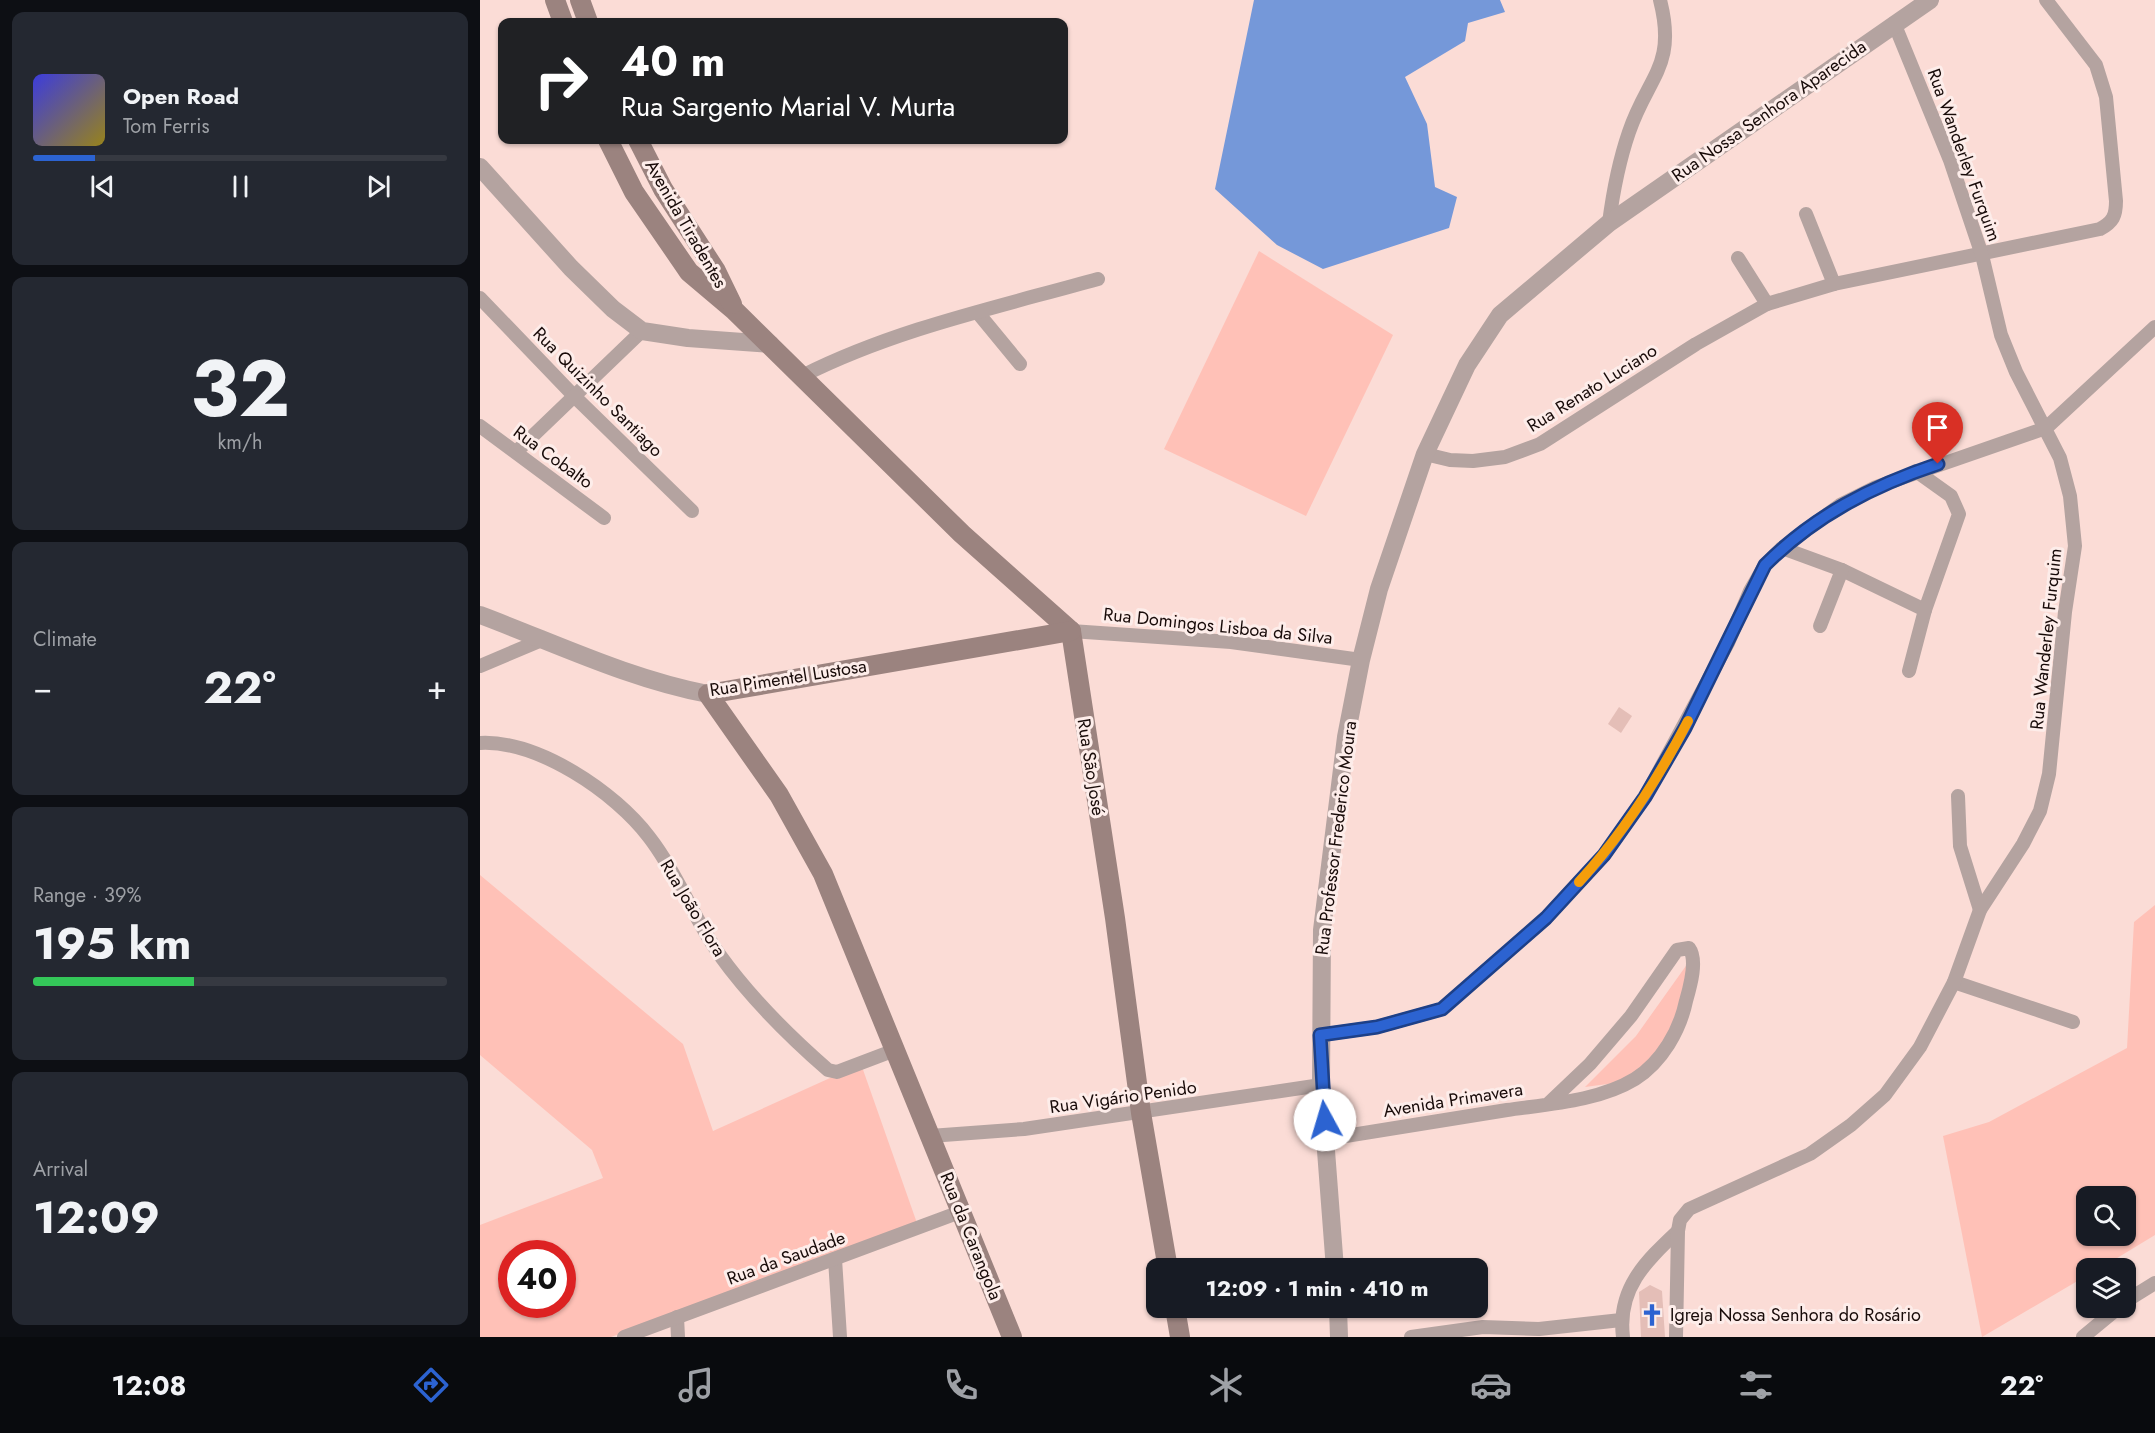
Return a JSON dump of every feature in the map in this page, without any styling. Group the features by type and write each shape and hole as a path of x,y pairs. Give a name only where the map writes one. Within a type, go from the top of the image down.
{"main road":[{"path":"555,0 562,18"},
{"path":"580,0 587,18"},
{"name":"Avenida Tiradentes","path":"610,144 634,192 689,272 734,309"},
{"name":"Avenida Tiradentes","path":"640,144 663,189 716,271 734,309"},
{"path":"734,309 962,534 1071,631"},
{"name":"Rua Pimentel Lustosa","path":"708,693 1071,631"},
{"name":"Rua São José","path":"1071,631 1115,918 1141,1113 1166,1258"},
{"path":"708,693 779,795 823,874 930,1136"},
{"name":"Rua da Carangola","path":"930,1136 1012,1337"},
{"path":"1177,1318 1180,1337"}],"street":[{"path":"1609,223 1619,164 1630,129 1665,55 1666,29 1660,0"},
{"name":"Rua Nossa Senhora Aparecida","path":"1361,660 1379,589 1425,454 1467,365 1500,315 1609,223 1930,0"},
{"name":"Rua Renato Luciano","path":"1425,454 1450,460 1473,461 1505,457 1540,444 1696,344 1767,304 1834,284 2100,230 2111,224 2116,201 2106,97 2096,65 2046,0"},
{"name":"Rua Wanderley Furquim","path":"1678,1231 1680,1220 1689,1209 1810,1154 1851,1125 1885,1095 1920,1047 1954,981 1980,910 2024,844 2040,811 2049,774 2065,612 2075,546 2070,496 2060,458 2016,372 2001,335 1982,255 1950,160 1894,23"},
{"path":"480,167 570,268 613,309 642,331 688,338 770,344"},
{"path":"1806,214 1834,284"},
{"path":"1738,258 1767,304"},
{"path":"802,376 838,358 879,343 1098,279"},
{"name":"Rua Quizinho Santiago","path":"480,298 575,397 692,511"},
{"path":"978,313 1020,364"},
{"path":"1320,1035 1377,1027 1442,1009 1546,918 1604,855 1645,797 1723,653 1750,591 1765,565 1782,548 1840,504 1916,471 2046,428 2155,327"},
{"path":"516,452 642,331"},
{"name":"Rua Cobalto","path":"480,426 604,518"},
{"path":"1909,671 1925,610 1959,514 1951,496 1916,471"},
{"path":"1782,548 1842,570 1925,610"},
{"path":"1820,626 1842,570"},
{"name":"Rua Pimentel Lustosa","path":"480,615 674,687 708,693"},
{"name":"Rua Domingos Lisboa da Silva","path":"1071,631 1230,642 1361,660"},
{"path":"480,666 543,639"},
{"name":"Rua Professor Frederico Moura","path":"1334,1258 1321,1084 1323,918 1346,737 1361,660"},
{"name":"Rua João Flora","path":"480,743 497,742 537,754 580,776 622,808 650,837 718,953 770,1012 828,1070 837,1072 895,1050"},
{"path":"1958,796 1960,846 1980,910"},
{"name":"Avenida Primavera","path":"1327,1139 1550,1103 1610,1091 1637,1078 1661,1055 1681,1025 1691,982 1693,953 1689,948 1677,950 1631,1016 1590,1064 1550,1103"},
{"path":"1954,981 2073,1023"},
{"name":"Rua Vigário Penido","path":"930,1136 1024,1129 1321,1084"},
{"name":"Rua da Saudade","path":"624,1337 960,1212"},
{"path":"1623,1337 1621,1320 1625,1298 1633,1280 1643,1264 1678,1231"},
{"path":"1676,1337 1678,1231"},
{"path":"835,1259 840,1337"},
{"path":"2136,1295 2155,1283"},
{"path":"677,1317 678,1337"},
{"path":"1338,1318 1339,1337"},
{"path":"2083,1337 2106,1318"},
{"path":"1411,1337 1483,1328 1539,1333 1621,1320"}],"shaded area":[{"path":"1259,251 1393,335 1306,516 1164,449"},
{"path":"480,875 683,1044 713,1131 861,1064 918,1226 611,1337 480,1337 480,1225 603,1178 592,1150 480,1055"},
{"path":"2155,905 2155,1235 2117,1258 2076,1258 2076,1282 1982,1337 1943,1136 1989,1122 2127,1048 2134,922"},
{"path":"1688,963 1678,1020 1662,1048 1630,1081 1585,1087 1636,1036"}],"water":[{"path":"1254,0 1500,0 1505,12 1468,23 1465,41 1405,77 1427,124 1435,187 1457,197 1449,228 1323,269 1277,245 1215,189"}],"building":[{"path":"1619,707 1632,716 1621,733 1608,724"},
{"name":"Igreja Nossa Senhora do Rosário","path":"1650,1285 1662,1291 1665,1337 1641,1337 1639,1292"}],"slow traffic":[{"path":"1579,882 1604,855 1645,797 1688,721"}],"place":[{"name":"Igreja Nossa Senhora do Rosário","path":"1652,1315"}],"route":[{"path":"1325,1120 1321,1084 1320,1035 1377,1027 1442,1009 1546,918 1604,855 1645,797 1685,728 1728,643 1750,591 1765,565 1782,548 1840,504 1876,487 1938,464"}]}
